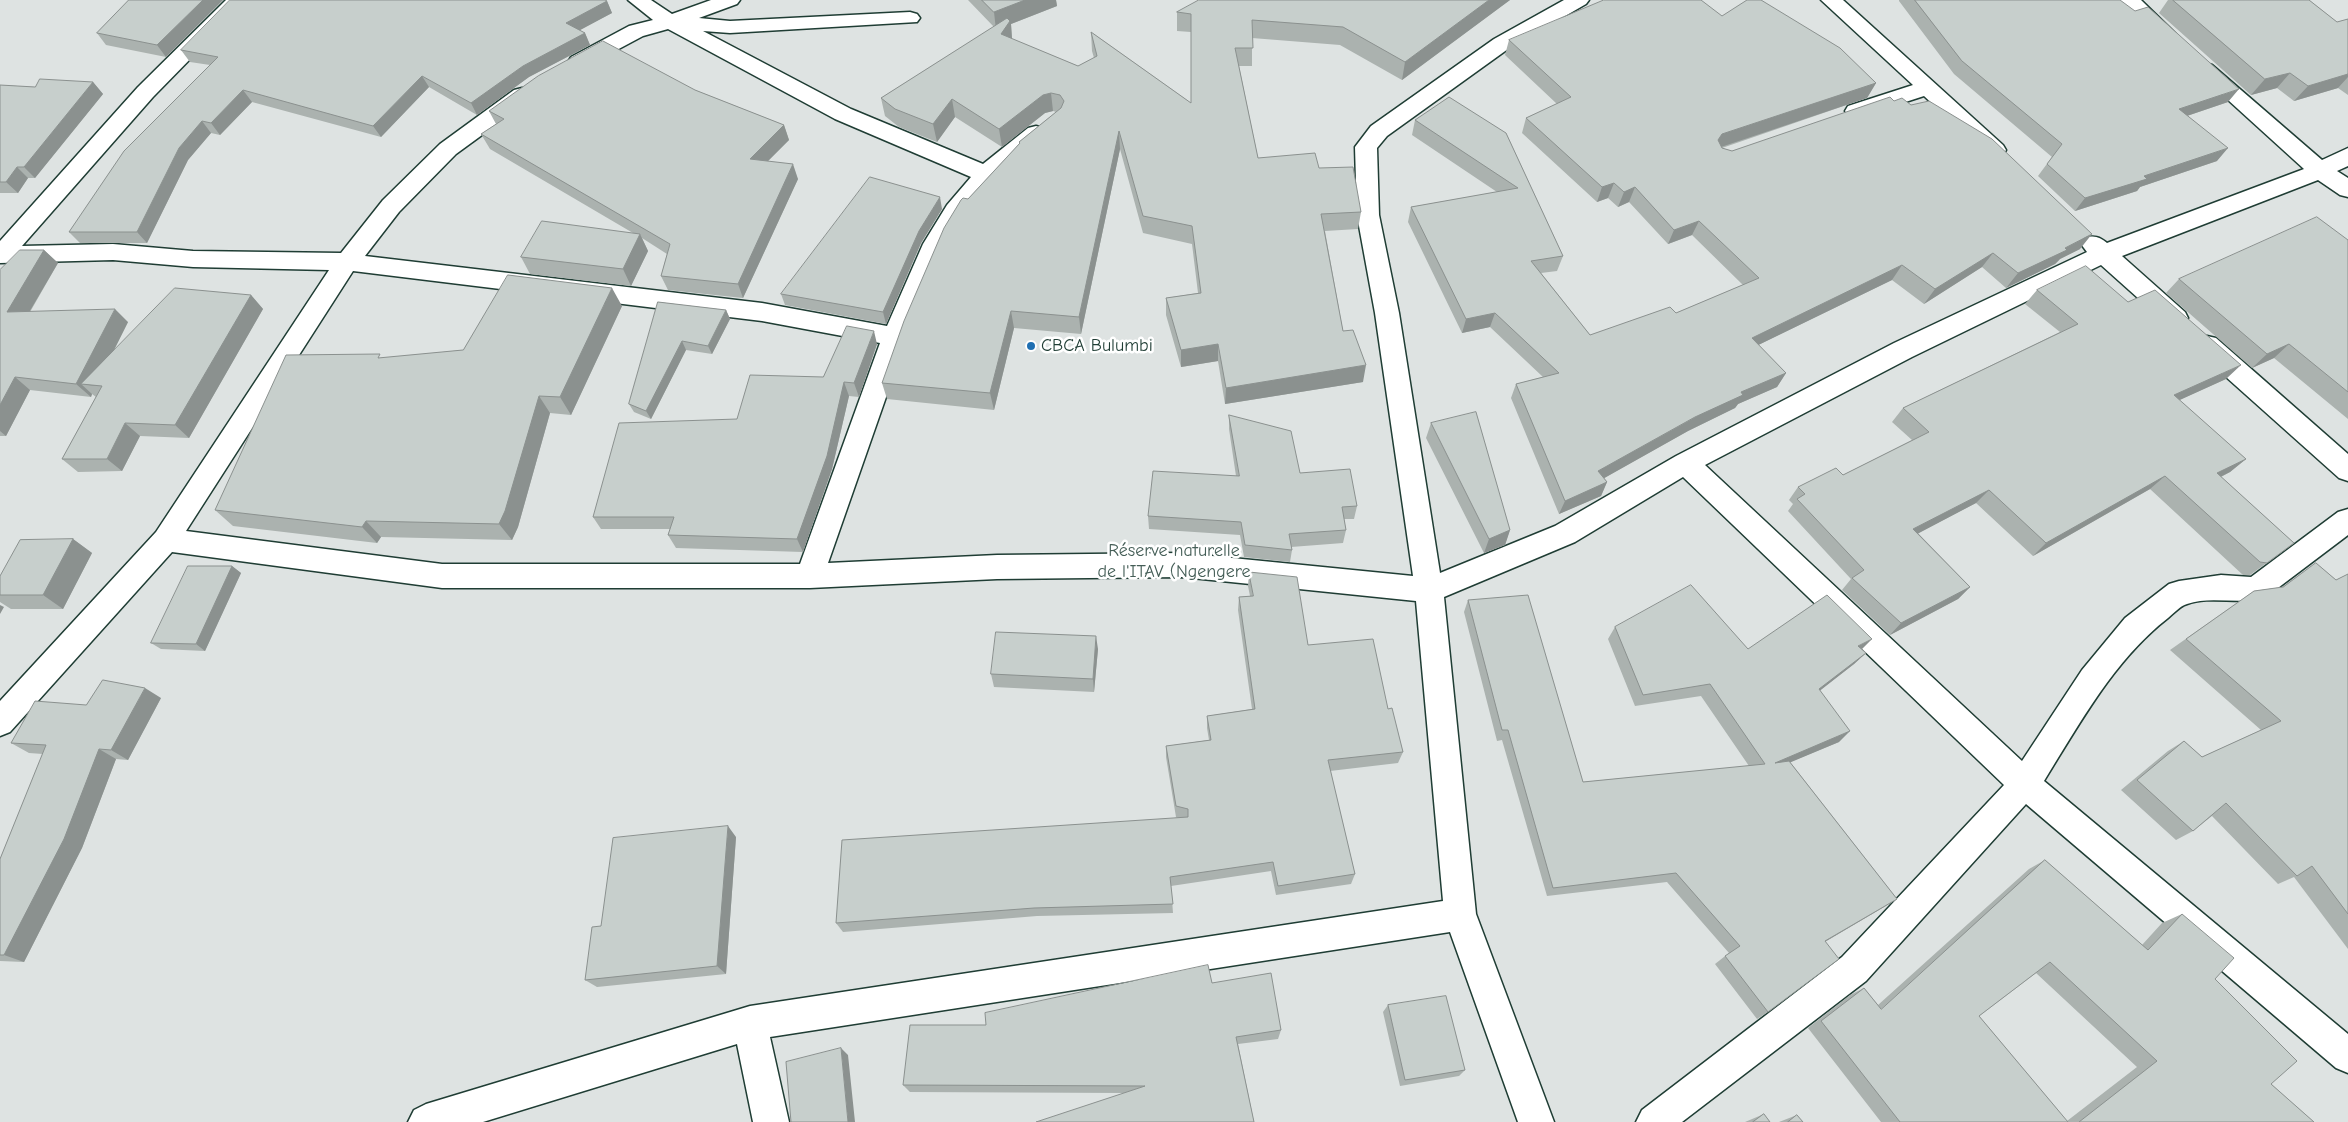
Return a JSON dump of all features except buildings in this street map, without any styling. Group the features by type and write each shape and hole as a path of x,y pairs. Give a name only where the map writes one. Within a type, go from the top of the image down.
{"street":[{"path":"1,254 118,120 190,43 238,0"},
{"path":"638,0 670,22 842,114 986,174"},
{"path":"562,71 636,31 670,22 730,0"},
{"path":"1536,1122 1460,914 1429,590 1387,313 1368,215 1366,148 1378,131 1421,103 1501,44 1579,0"},
{"path":"1831,0 1928,87 2012,167"},
{"path":"2129,0 2320,171 2348,189"},
{"path":"670,22 730,27 910,18"},
{"path":"0,722 166,540 347,262 391,206 448,149 537,84"},
{"path":"1835,118 1928,87"},
{"path":"810,576 894,337 934,244 955,210 986,174 1053,120"},
{"path":"166,540 442,576 810,576 997,567 1182,565 1429,590 1565,534 1685,463 1903,350 2103,254 2320,171 2348,156"},
{"path":"2075,227 2103,254 2348,470"},
{"path":"1,254 113,252 193,260 347,262 762,312 894,337"},
{"path":"1685,463 2025,784 2348,1056"},
{"path":"1654,1122 1854,969 2025,784 2092,679 2135,627 2179,593 2221,587 2256,589 2348,520"},
{"path":"426,1122 750,1023 1460,914"},
{"path":"750,1023 771,1122"}],"green space":[{"name":"Réserve naturelle de l'ITAV (Ngengere","path":"0,0 2348,0 2348,1122 0,1122"}],"place":[{"name":"CBCA Bulumbi","path":"1031,346"}]}
